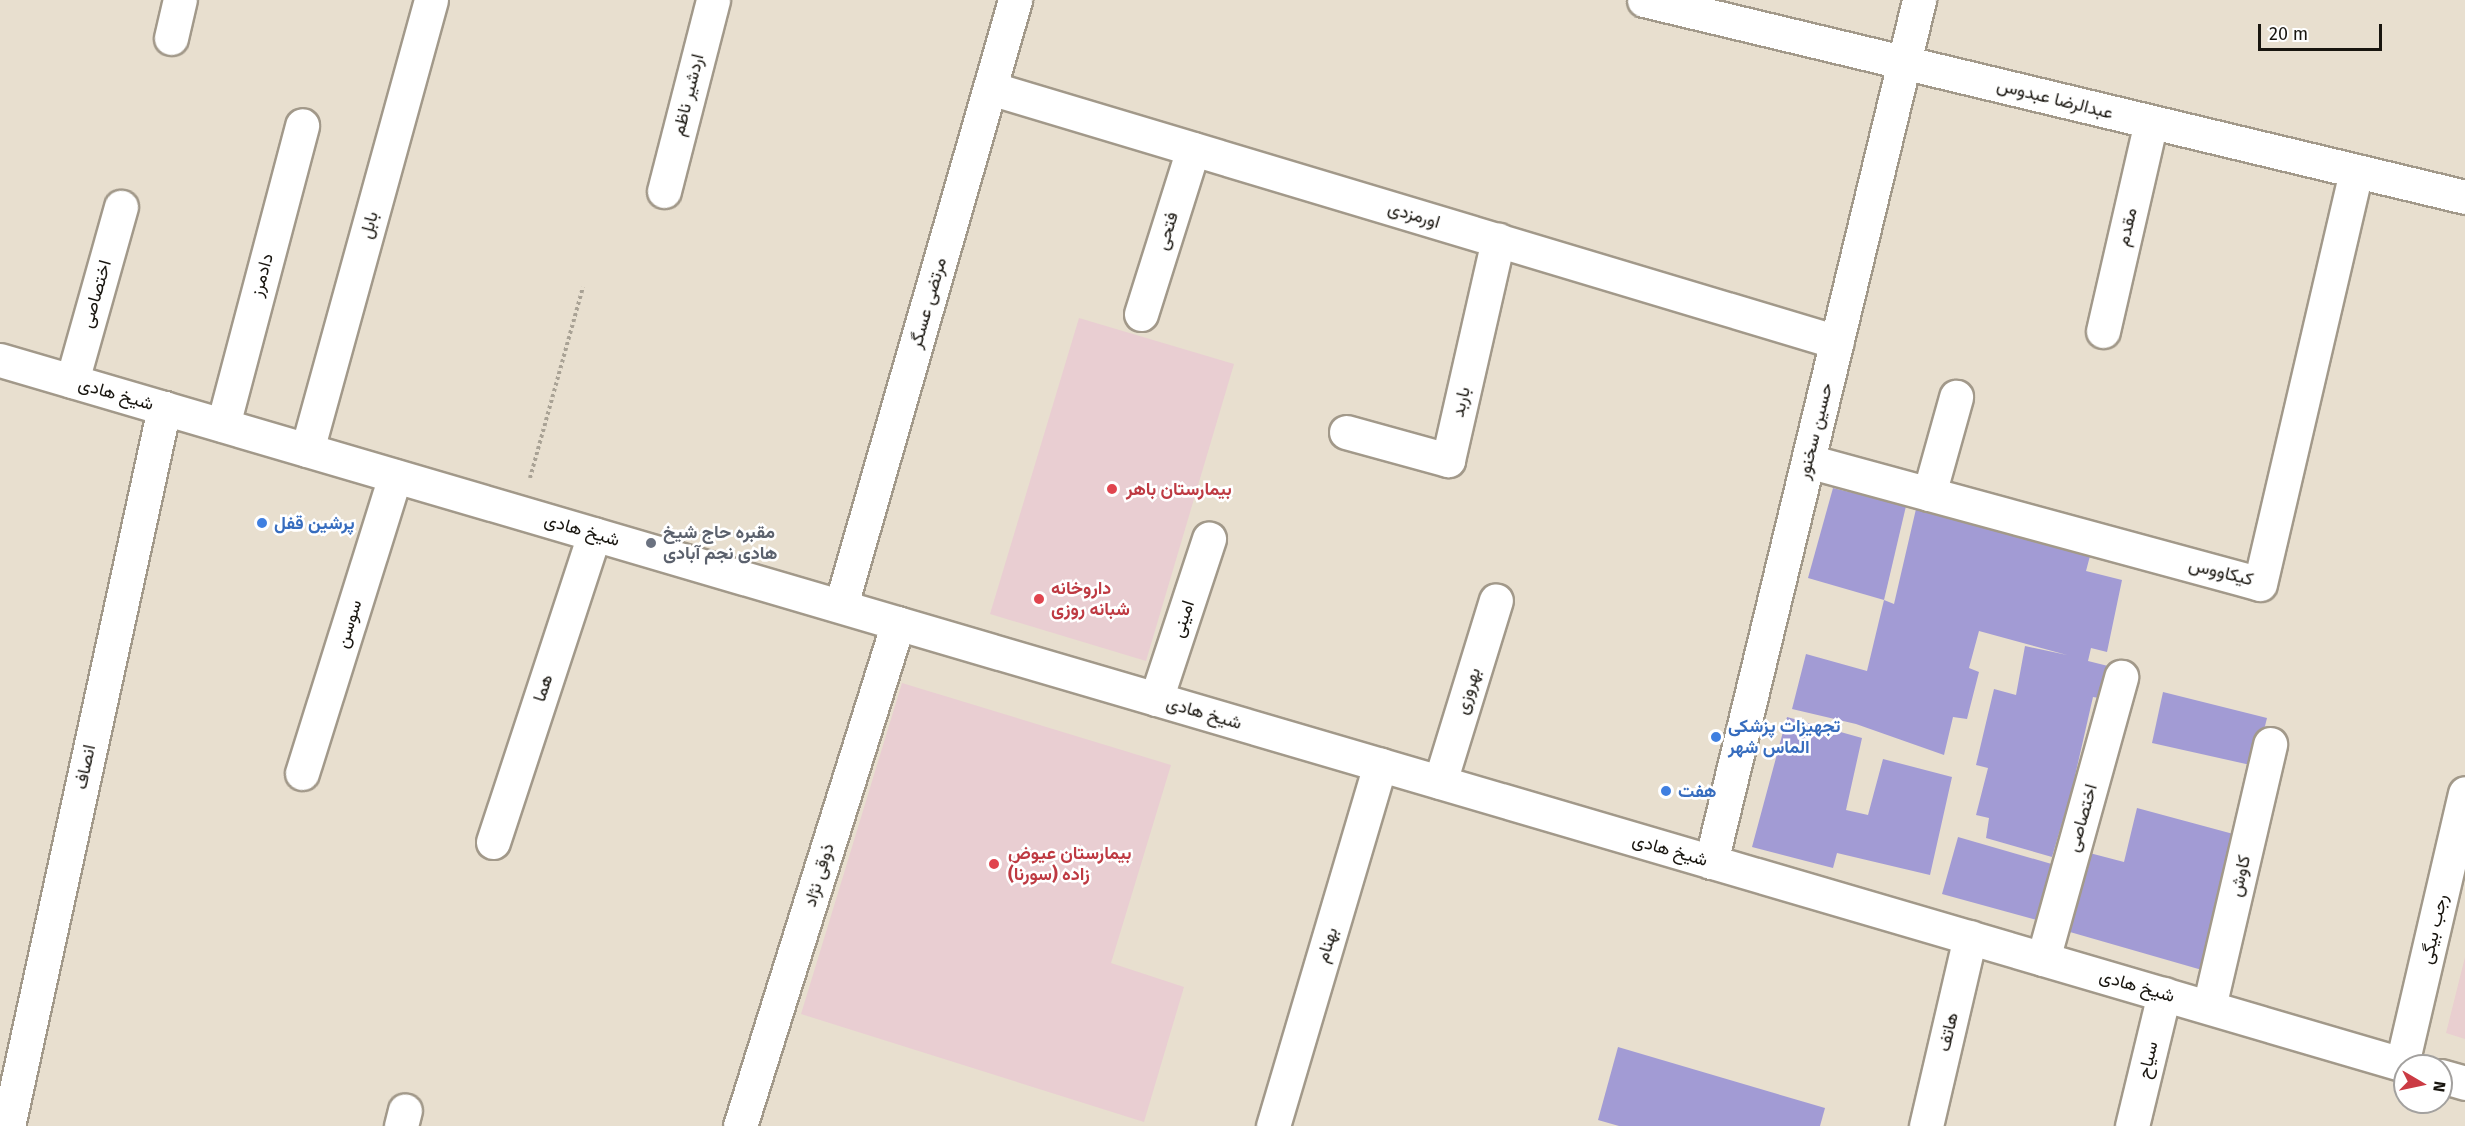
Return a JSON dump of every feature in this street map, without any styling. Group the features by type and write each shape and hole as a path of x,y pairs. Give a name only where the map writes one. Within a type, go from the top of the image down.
{"street":[{"path":"171,38 180,0"},
{"name":"بابل","path":"307,450 431,0"},
{"name":"اردشیر ناظم","path":"664,191 713,0"},
{"name":"مرتضی عسگر","path":"841,605 1016,0"},
{"name":"عبدالرضا عبدوس","path":"1644,0 1695,6 1904,62 2465,197"},
{"name":"حسین سخنور","path":"1711,862 1920,0"},
{"name":"اورمزدی","path":"990,88 1837,342"},
{"name":"مقدم","path":"2103,331 2151,122"},
{"name":"دادمرز","path":"223,425 302,125"},
{"name":"فتحی","path":"1142,314 1193,149"},
{"name":"کیکاووس","path":"1808,461 2260,584 2356,171"},
{"name":"اختصاصی","path":"72,381 121,207"},
{"name":"باربد","path":"1346,432 1448,460 1498,240"},
{"name":"شیخ هادی","path":"0,360 2393,1061"},
{"path":"1929,494 1956,397"},
{"name":"انصاف","path":"8,1126 164,408"},
{"name":"سوسن","path":"302,773 395,476"},
{"name":"هما","path":"493,843 594,534"},
{"name":"امینی","path":"1156,699 1209,539"},
{"name":"بهروزی","path":"1440,782 1496,600"},
{"name":"ذوقی نژاد","path":"740,1126 898,623"},
{"name":"اختصاصی","path":"2043,959 2121,677"},
{"name":"کاوش","path":"2209,1007 2270,744"},
{"name":"بهنام","path":"1273,1126 1380,765"},
{"name":"رجب بیگی","path":"2407,1054 2465,793"},
{"name":"هاتف","path":"1926,1126 1970,938"},
{"name":"سیاح","path":"2133,1126 2164,994"}],"path":[{"path":"521,513 583,288"}],"shaded area":[{"name":"بیمارستان باهر","path":"1079,318 1234,364 1146,661 990,614"},
{"name":"بیمارستان عیوض زاده (سورنا)","path":"902,683 1171,765 1111,963 1184,987 1144,1122 801,1014"},
{"path":"2465,957 2465,1039 2446,1033"}],"building":[{"path":"1833,488 1906,506 1884,600 1808,578"},
{"path":"1916,509 2090,556 2086,571 2122,580 2107,652 2091,648 2088,661 2112,667 2105,699 2093,697 2072,789 2052,857 1986,838 1989,818 1976,815 1988,768 1976,765 1994,689 2016,695 2025,646 2067,655 1979,631 1969,668 1979,672 1967,719 1953,717 1944,755 1856,724 1792,709 1806,654 1867,671 1884,600 1894,604"},
{"path":"2163,692 2267,718 2255,766 2152,743"},
{"path":"1787,717 1862,738 1846,810 1868,815 1883,759 1952,777 1930,875 1837,853 1833,868 1752,847"},
{"path":"2137,808 2237,835 2202,970 2063,930 2082,851 2124,862"},
{"path":"1958,837 2055,865 2037,920 1942,894"},
{"path":"1618,1047 1825,1108 1820,1126 1619,1126 1598,1120"}],"place":[{"name":"بیمارستان باهر","path":"1112,489"},
{"name":"پرشین قفل","path":"262,523"},
{"name":"مقبره حاج شیخ هادی نجم آبادی","path":"651,543"},
{"name":"داروخانه شبانه روزی","path":"1039,599"},
{"name":"تجهیزات پزشکی الماس شهر","path":"1716,737"},
{"name":"هفت","path":"1666,791"},
{"name":"بیمارستان عیوض زاده (سورنا)","path":"994,864"}]}
